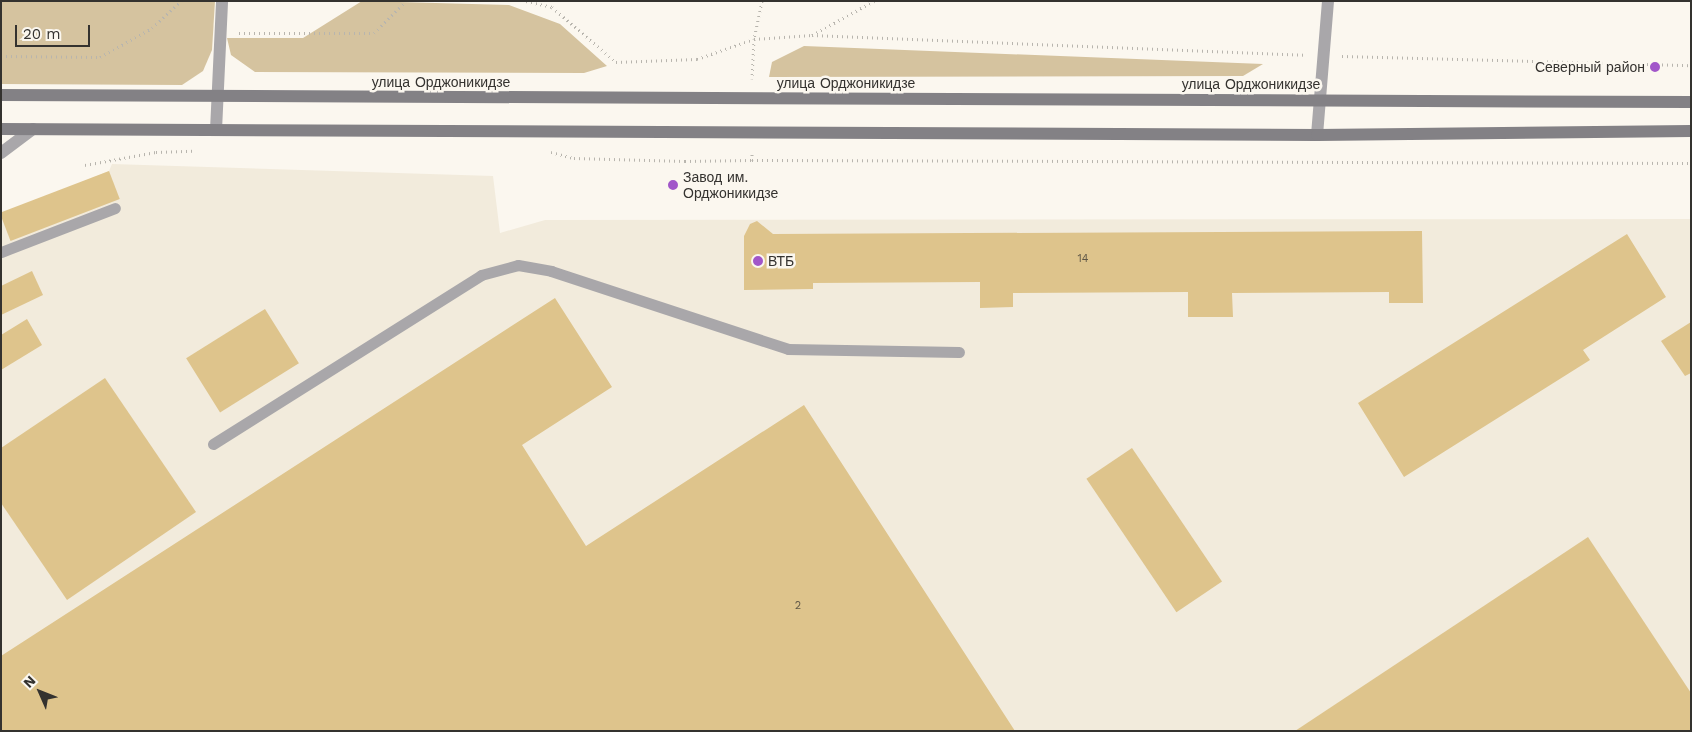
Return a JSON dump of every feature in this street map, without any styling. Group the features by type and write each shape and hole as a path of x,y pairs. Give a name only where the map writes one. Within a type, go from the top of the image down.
{"main road":[{"name":"улица Орджоникидзе","path":"1,95 1691,102"},
{"path":"1,129 1317,135 1691,131"}],"street":[{"path":"216,130 222,1"},
{"path":"1317,135 1328,1"},
{"path":"1,152 33,129"}],"lane":[{"path":"1,252 115,208"},
{"path":"213,444 481,275 518,265 551,271 788,349 959,352"}],"path":[{"path":"1,56 100,57 152,28 181,1"},
{"path":"239,25 239,33 374,33 406,1"},
{"path":"762,1 754,39 812,34 1322,56 1691,65"},
{"path":"812,34 874,1"},
{"path":"752,160 1691,163"}],"shaded area":[{"path":"1,1 215,1 212,50 203,71 182,85 1,84"},
{"path":"362,1 509,5 560,24 607,66 584,73 255,72 231,55 227,38 303,38"},
{"path":"804,46 1263,64 1243,76 769,77 772,62"},
{"path":"112,164 493,176 500,233 545,220 1691,219 1691,731 1,731 1,215 109,171"}],"building":[{"path":"109,171 120,199 11,241 1,212"},
{"path":"757,221 773,234 1422,231 1423,303 1389,303 1389,292 1232,293 1233,317 1188,317 1188,292 1013,293 1013,307 980,308 980,282 813,283 813,289 744,290 744,236 750,224"},
{"path":"1627,234 1666,297 1583,350 1590,360 1404,477 1358,403"},
{"path":"32,271 43,295 1,315 1,286"},
{"path":"555,298 612,387 522,445 586,546 804,405 1015,731 1,731 1,656"},
{"path":"265,309 299,363 220,413 186,358"},
{"path":"27,319 42,345 1,370 1,335"},
{"path":"1691,322 1691,373 1685,376 1661,341"},
{"path":"105,378 196,512 67,600 1,503 1,448"},
{"path":"1132,448 1222,581 1176,612 1086,479"},
{"path":"1588,537 1691,693 1691,731 1295,731"}],"place":[{"name":"Северный район","path":"1655,67"},
{"name":"Завод им. Орджоникидзе","path":"673,185"},
{"name":"ВТБ","path":"758,261"}]}
